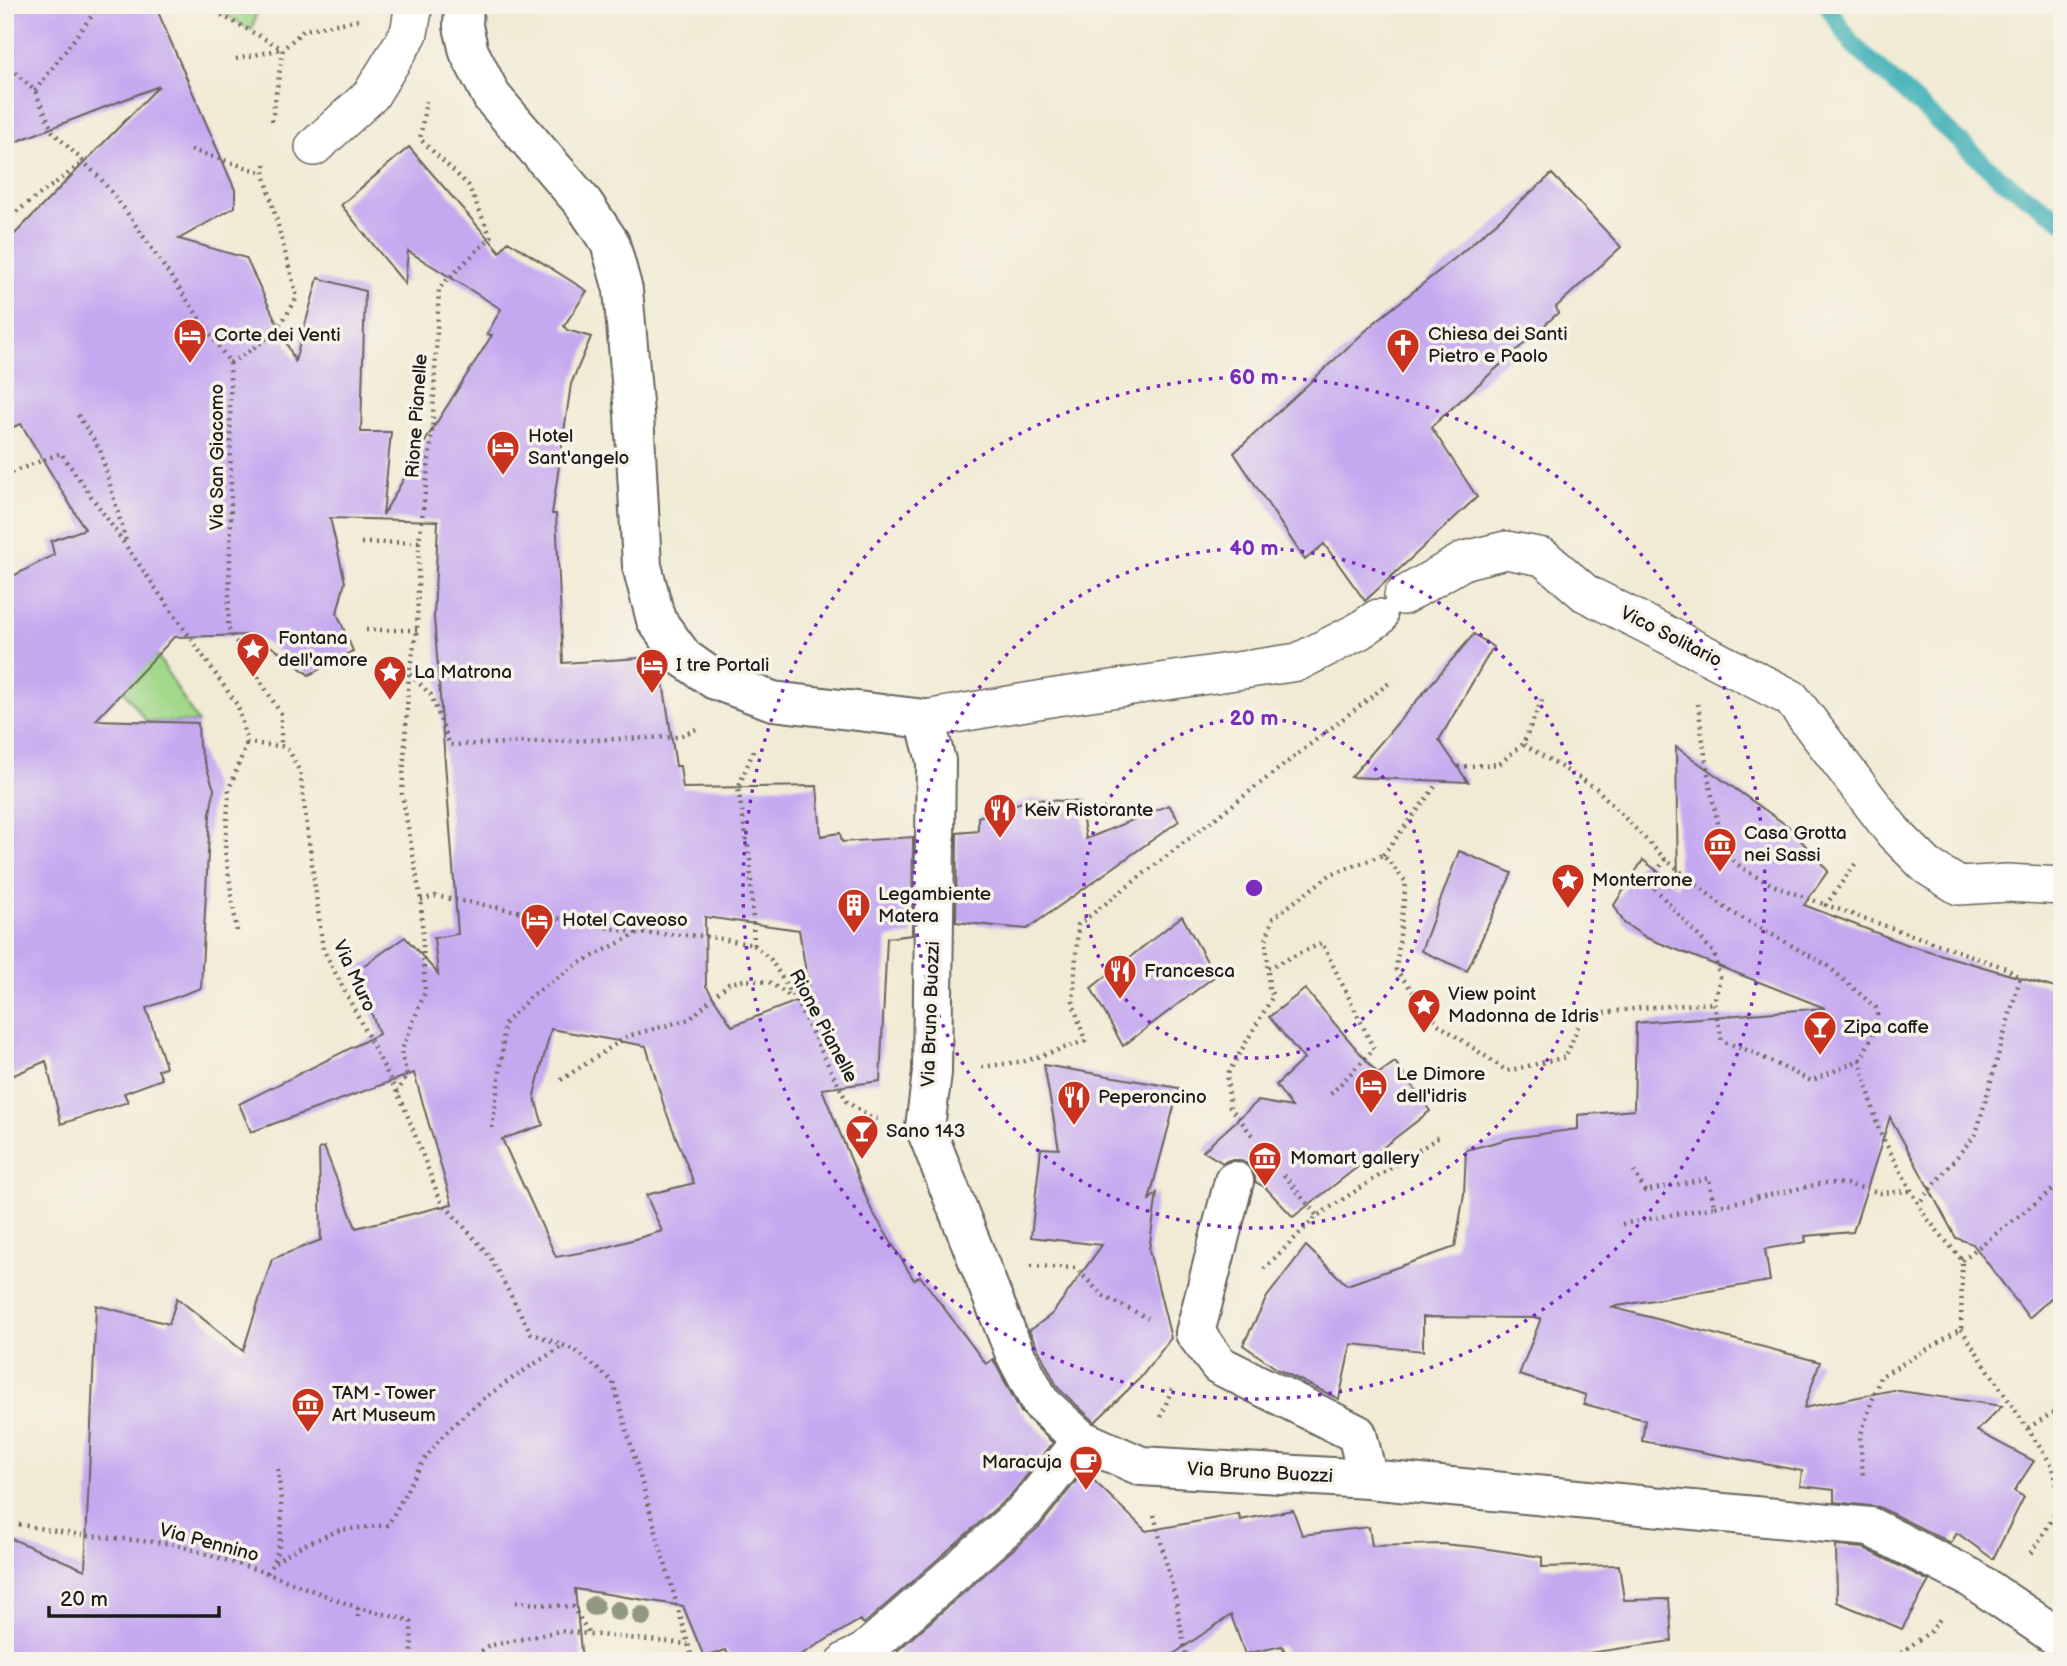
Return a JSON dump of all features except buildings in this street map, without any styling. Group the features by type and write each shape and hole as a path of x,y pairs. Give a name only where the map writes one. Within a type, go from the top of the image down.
{"street":[{"path":"314,147 371,94 409,33 414,5"},
{"path":"464,5 463,26 469,52 492,97 584,204 610,243 623,290 634,414 642,566 656,620 684,658 715,680 773,701 925,719"},
{"name":"Vico Solitario","path":"925,719 1055,697 1298,662 1359,632 1391,607 1465,560 1506,550 1543,556 1585,593 1791,698 1894,833 1927,866 1959,886 2007,883 2062,886"},
{"name":"Via Bruno Buozzi","path":"925,719 936,761 932,1073 925,1127 1014,1354 1040,1402 1082,1440 1141,1466 1368,1479 1870,1527 1971,1578 2062,1640"},
{"path":"1234,1181 1195,1333 1219,1364 1357,1434 1368,1479"},
{"path":"846,1661 864,1652 1026,1510 1082,1440"}],"path":[{"path":"35,91 100,5"},
{"path":"203,5 283,49"},
{"path":"236,59 283,49 304,30 357,20 365,15"},
{"path":"270,132 283,49"},
{"name":"Rione Pianelle","path":"397,1094 407,1075 401,1052 425,992 421,900 401,794 409,673 417,630 419,542 432,435 439,288 491,237 468,186 420,139 430,79 469,52"},
{"name":"Via San Giacomo","path":"5,63 35,91 53,132 101,179 132,219 230,363 231,522 228,628 281,714 281,746"},
{"path":"191,150 264,173"},
{"path":"230,363 264,342 288,315 297,297 264,173 266,159"},
{"path":"5,220 84,162"},
{"path":"78,415 100,450 127,545"},
{"path":"5,475 61,453 238,706 247,743 229,789 225,850 237,931"},
{"path":"361,543 419,542"},
{"path":"366,630 417,630"},
{"path":"409,673 431,695 450,745 677,737"},
{"path":"1025,1061 1085,1041 1073,1003 1078,925 1389,683"},
{"path":"1458,767 1499,764 1523,744 1542,700"},
{"path":"1702,735 1716,820 1731,859 1761,880 2006,968 2020,978 1976,1134 1918,1204"},
{"path":"247,743 281,746"},
{"path":"1523,744 1596,788 1665,859 1728,910 1828,966 1876,1008 1878,1019 1874,1033 1860,1060 1811,1081 1752,1052 1722,1041 1714,1003 1720,978 1714,953 1650,883 1665,859"},
{"name":"Via Muro","path":"281,746 289,750 300,772 323,949 403,1104 440,1200 489,1255 531,1333 575,1350 612,1381 693,1661"},
{"path":"1230,1107 1227,1075 1272,996 1269,988 1266,940 1273,918 1331,874 1383,855 1435,787"},
{"path":"421,900 435,896 638,933 705,936 754,945 750,860 738,788"},
{"path":"1826,905 1856,863 1894,833"},
{"path":"1383,855 1406,882 1396,970 1437,1024 1507,1071 1566,1057 1582,1016 1640,1008 1714,1003"},
{"path":"492,1128 504,1024 531,996 576,965 638,933"},
{"path":"1268,968 1322,943 1374,1049 1329,1097"},
{"name":"Rione Pianelle","path":"754,945 771,960 795,999 847,1102 870,1117"},
{"path":"561,1080 628,1035 690,1019 729,983 745,979 769,982 795,999"},
{"path":"1860,1060 1879,1131 1925,1216 1962,1260 1961,1329 2053,1467 2061,1505 2003,1599"},
{"path":"1317,1216 1442,1135"},
{"path":"1634,1171 1645,1191 1709,1178 1714,1207"},
{"path":"1622,1224 1824,1183 1847,1184 1881,1193 1911,1191"},
{"path":"1962,1260 2055,1188"},
{"path":"978,1263 1076,1268 1103,1296 1148,1318"},
{"path":"1861,1461 1860,1437 1880,1377 1961,1329"},
{"path":"1187,1661 1175,1597 1141,1466 1195,1333"},
{"path":"267,1573 275,1562 302,1546 340,1530 388,1525 431,1450 457,1423 510,1379 564,1345"},
{"path":"2028,1429 2062,1407"},
{"path":"275,1562 283,1525 278,1469"},
{"name":"Via Pennino","path":"5,1522 73,1534 174,1544 267,1573 358,1608 411,1622 412,1661"},
{"path":"1890,1661 1931,1631 1971,1578"},
{"path":"516,1602 573,1607 589,1633"},
{"path":"358,1608 358,1617"},
{"path":"471,1661 488,1646 560,1631 688,1644"},
{"path":"1665,1661 1683,1657 1727,1661"}],"green space":[{"path":"210,5 258,5 252,30 251,30"},
{"path":"157,655 198,723 146,721 122,688"}],"waterway":[{"path":"1827,5 1852,44 2000,178 2062,221"}],"place":[{"name":"Corte dei Venti","path":"190,365"},
{"name":"Chiesa dei Santi Pietro e Paolo","path":"1403,375"},
{"name":"Hotel Sant'angelo","path":"503,477"},
{"name":"Fontana dell'amore","path":"253,679"},
{"name":"I tre Portali","path":"652,695"},
{"name":"La Matrona","path":"390,702"},
{"name":"Keiv Ristorante","path":"1000,840"},
{"name":"Casa Grotta nei Sassi","path":"1720,874"},
{"name":"Monterrone","path":"1568,910"},
{"name":"Legambiente Matera","path":"854,935"},
{"name":"Hotel Caveoso","path":"537,950"},
{"name":"Francesca","path":"1120,1001"},
{"name":"View point Madonna de Idris","path":"1424,1035"},
{"name":"Zipa caffe","path":"1820,1057"},
{"name":"Le Dimore dell'idris","path":"1371,1115"},
{"name":"Peperoncino","path":"1074,1127"},
{"name":"Sano 143","path":"862,1161"},
{"name":"Momart gallery","path":"1265,1188"},
{"name":"TAM - Tower Art Museum","path":"308,1434"},
{"name":"Maracuja","path":"1086,1492"}]}
